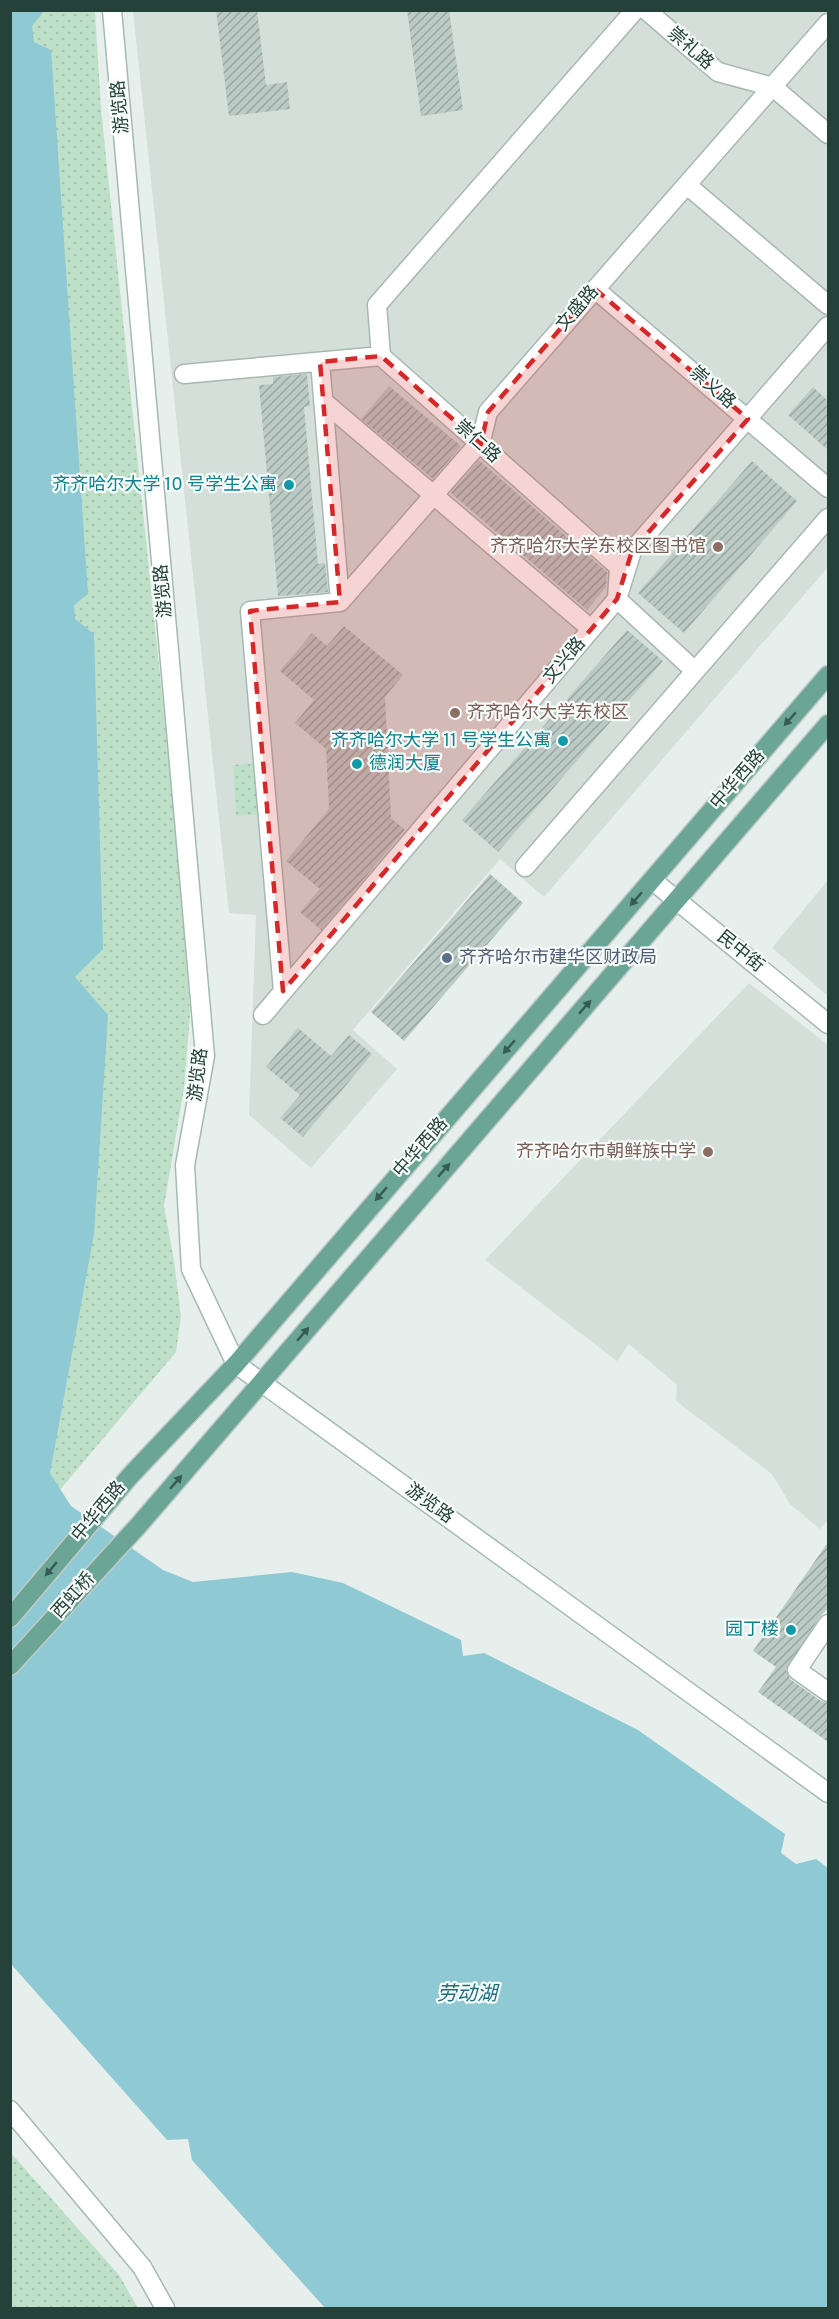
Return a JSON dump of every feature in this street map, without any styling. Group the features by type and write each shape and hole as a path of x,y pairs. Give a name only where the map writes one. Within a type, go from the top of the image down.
{"main road":[{"name":"中华西路","path":"10,1618 130,1476 236,1364 828,675"},
{"name":"中华西路","path":"138,1527 828,724"},
{"name":"西虹桥","path":"10,1666 138,1527"}],"street":[{"name":"游览路","path":"112,10 205,1056 185,1165 191,1269 236,1364 828,1793"},
{"path":"184,374 381,356 377,305 635,10"},
{"name":"崇礼路","path":"646,10 718,72 773,87 828,134"},
{"name":"文盛路","path":"340,602 480,443 488,411 828,23"},
{"path":"687,185 828,305"},
{"name":"崇义路","path":"596,289 828,488"},
{"name":"文兴路","path":"263,1015 617,599 632,551 828,326"},
{"name":"崇仁路","path":"381,356 619,567 617,599"},
{"path":"283,991 250,611 340,602 320,362"},
{"path":"323,401 591,629"},
{"path":"525,867 828,518"},
{"path":"617,599 695,671"},
{"name":"民中街","path":"652,880 828,1024"},
{"path":"828,1624 797,1670 828,1692"},
{"path":"10,2110 142,2268 165,2308"}],"highlighted area":[{"path":"595,289 748,419 632,551 617,599 283,991 250,611 340,602 320,362 381,356 481,444 488,412"}],"shaded area":[{"name":"齐齐哈尔大学东校区","path":"133,11 828,11 828,567 544,897 500,859 353,1030 397,1069 311,1168 249,1115 256,915 229,913"},
{"path":"828,880 828,996 772,948"},
{"name":"齐齐哈尔市朝鲜族中学","path":"749,983 828,1045 828,1520 820,1529 790,1504 772,1474 676,1401 677,1385 629,1344 617,1361 485,1260"}],"green space":[{"path":"11,11 95,11 101,109 182,886 190,1014 184,1088 164,1206 181,1317 176,1352 11,1548"},
{"path":"261,763 264,814 236,816 233,765"},
{"path":"11,2153 119,2275 138,2308 11,2308"}],"water":[{"name":"劳动湖","path":"10,11 44,11 32,26 34,42 51,50 88,594 74,605 75,619 94,634 103,949 75,977 108,1015 94,1234 50,1473 71,1506 163,1570 193,1582 292,1572 343,1583 461,1640 463,1656 484,1653 638,1730 785,1834 781,1853 796,1864 816,1859 828,1868 828,2308 325,2308 192,2160 188,2139 167,2140 11,1964"}],"building":[{"path":"216,10 257,10 266,85 287,82 290,109 229,116"},
{"path":"407,10 449,10 463,110 421,116"},
{"name":"齐齐哈尔大学 10 号学生公寓","path":"307,374 310,406 304,407 318,564 325,563 328,592 278,596 259,385 273,384 273,377"},
{"path":"389,386 461,446 433,479 361,419"},
{"path":"813,387 828,401 828,450 788,415"},
{"path":"479,460 607,572 606,587 587,610 451,493"},
{"name":"齐齐哈尔大学东校区图书馆","path":"752,461 797,501 684,633 638,593"},
{"name":"德润大厦","path":"344,626 403,675 385,697 391,818 405,830 321,930 300,912 320,889 286,861 329,809 326,749 295,723 314,700 280,671 312,633 327,646"},
{"name":"齐齐哈尔大学 11 号学生公寓","path":"627,630 663,661 498,852 462,820"},
{"name":"齐齐哈尔市建华区财政局","path":"490,874 523,903 404,1041 371,1012"},
{"path":"298,1028 331,1056 349,1035 372,1054 303,1137 280,1118 300,1095 266,1067"},
{"name":"园丁楼","path":"828,1542 828,1608 819,1618 786,1670 790,1679 821,1701 828,1703 828,1742 758,1692 776,1667 753,1651"}],"place":[{"name":"齐齐哈尔大学 10 号学生公寓","path":"289,485"},
{"name":"齐齐哈尔大学东校区图书馆","path":"718,547"},
{"name":"齐齐哈尔大学东校区","path":"455,713"},
{"name":"齐齐哈尔大学 11 号学生公寓","path":"563,741"},
{"name":"德润大厦","path":"357,764"},
{"name":"齐齐哈尔市建华区财政局","path":"447,958"},
{"name":"齐齐哈尔市朝鲜族中学","path":"708,1152"},
{"name":"园丁楼","path":"791,1630"}]}
